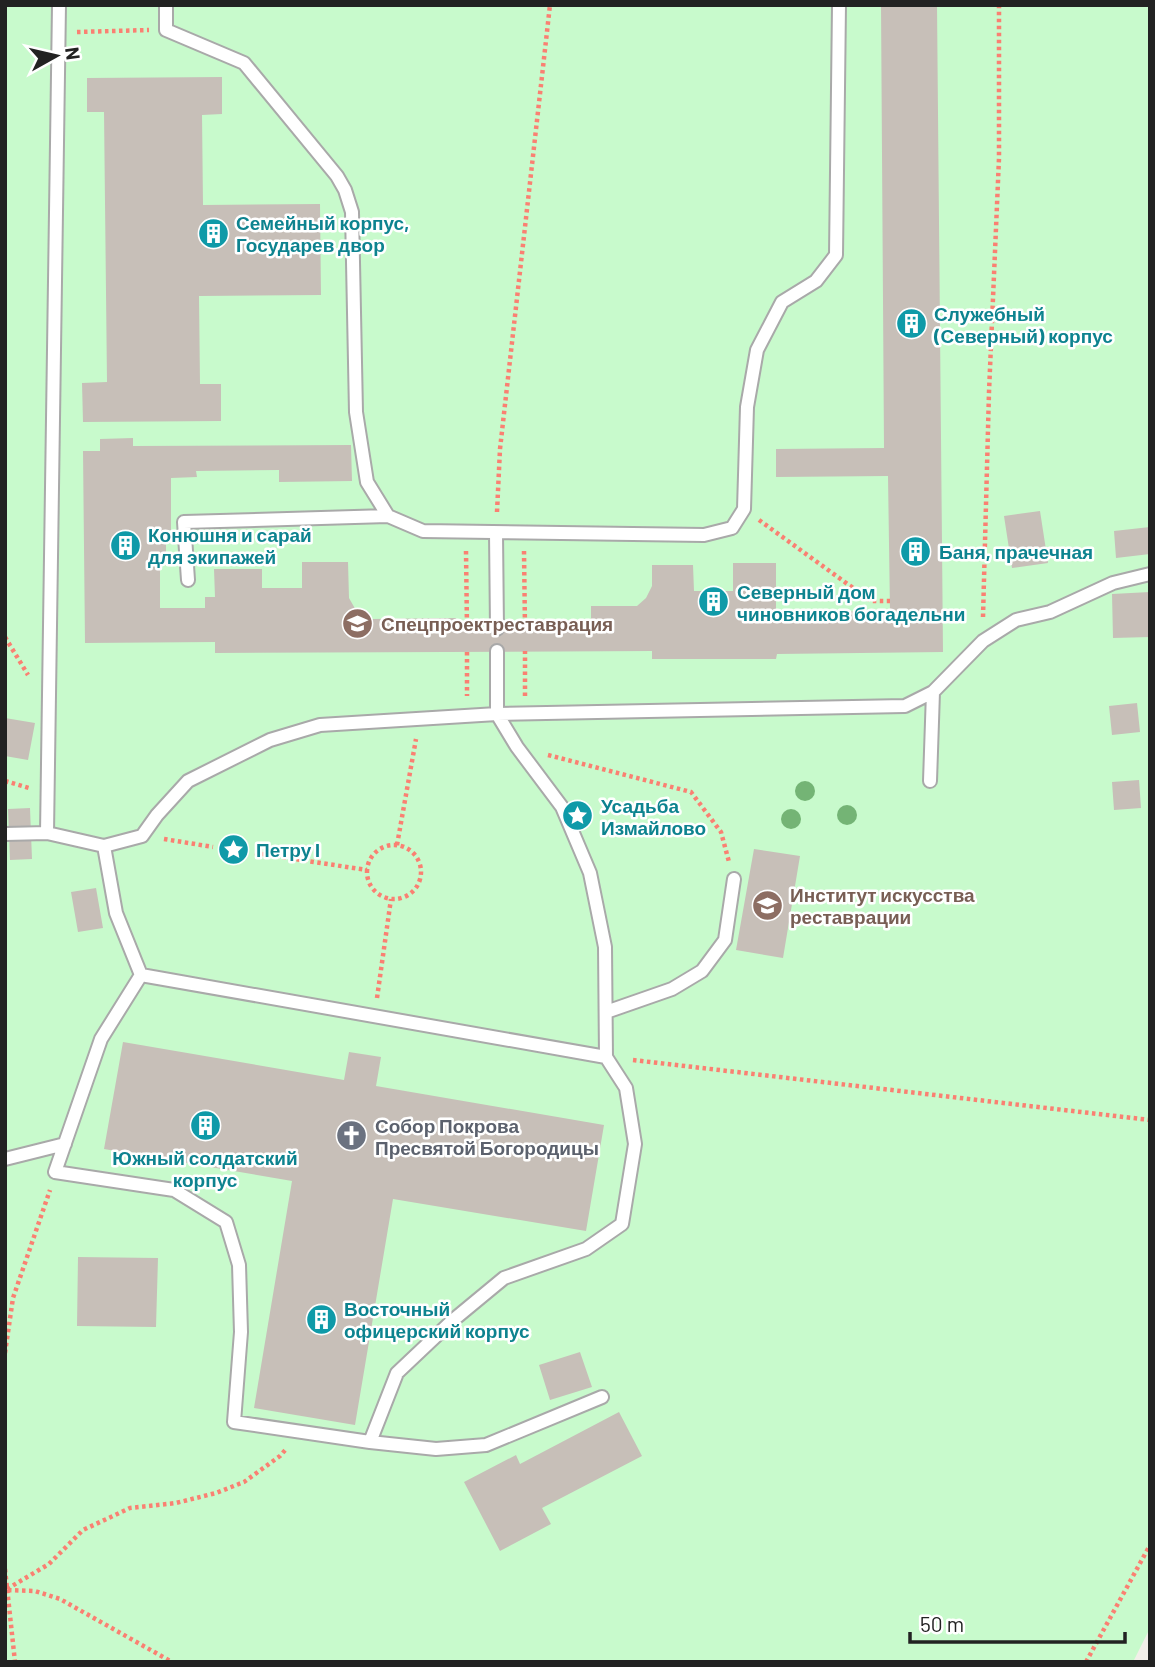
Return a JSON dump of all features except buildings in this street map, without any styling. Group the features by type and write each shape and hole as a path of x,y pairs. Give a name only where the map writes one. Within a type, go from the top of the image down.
{"lane":[{"path":"47,833 59,5"},
{"path":"166,5 166,30 244,62 337,176 345,190 352,212 356,412 367,482 388,516"},
{"path":"188,580 184,522 388,516 422,531 704,536 732,528 744,509 747,407 757,350 782,302 816,281 836,255 839,5"},
{"path":"496,533 497,629"},
{"path":"5,834 47,833 104,846 142,836 188,781 271,740 320,725 525,713 905,706 933,691 983,641 1017,620 1050,612 1113,583 1150,574"},
{"path":"370,1442 397,1373 452,1321 504,1278 586,1250 622,1224 635,1144 626,1088 606,1057 605,947 590,873 562,807 517,747 497,714 496,652"},
{"path":"930,781 933,691"},
{"path":"104,846 116,913 141,975"},
{"path":"606,1012 672,989 702,971 725,940 734,880"},
{"path":"141,975 606,1057"},
{"path":"141,975 101,1039 55,1172 174,1190 226,1222 239,1265 241,1332 234,1422 436,1449 486,1445 602,1397"},
{"path":"5,1159 65,1144"}],"path":[{"path":"496,533 500,449 550,5"},
{"path":"983,641 989,392 999,158 999,5"},
{"path":"59,32 166,30"},
{"path":"744,509 871,601 890,601"},
{"path":"466,533 467,629"},
{"path":"524,533 525,629"},
{"path":"525,651 525,713"},
{"path":"467,652 467,717"},
{"path":"397,845 420,720"},
{"path":"517,747 691,792 721,832 734,880"},
{"path":"142,836 213,847"},
{"path":"397,845 413,852 421,867 422,876 408,896 391,899 376,892 371,886 367,870 369,862 381,849 397,845"},
{"path":"255,853 367,870"},
{"path":"374,1016 391,899"},
{"path":"606,1057 1150,1120"},
{"path":"5,1353 13,1298 55,1172"},
{"path":"7,1590 49,1564 83,1530 130,1508 176,1503 216,1493 244,1482 280,1456 302,1432"},
{"path":"1086,1662 1150,1545"},
{"path":"5,1569 15,1662"},
{"path":"7,1590 35,1591 60,1599 172,1662"}],"green space":[{"name":"Усадьба Измайлово","path":"5,5 1150,5 1150,1628 1133,1662 5,1662"}],"place":[{"name":"Семейный корпус, Государев двор","path":"213,233"},
{"name":"Служебный (Северный) корпус","path":"911,324"},
{"name":"Конюшня и сарай для экипажей","path":"125,545"},
{"name":"Баня, прачечная","path":"916,551"},
{"name":"Северный дом чиновников богадельни","path":"714,602"},
{"name":"Спецпроектреставрация","path":"358,623"},
{"name":"Усадьба Измайлово","path":"578,816"},
{"name":"Петру I","path":"233,849"},
{"name":"Институт искусства реставрации","path":"767,905"},
{"name":"Южный солдатский корпус","path":"205,1126"},
{"name":"Собор Покрова Пресвятой Богородицы","path":"352,1136"},
{"name":"Восточный офицерский корпус","path":"321,1319"}]}
